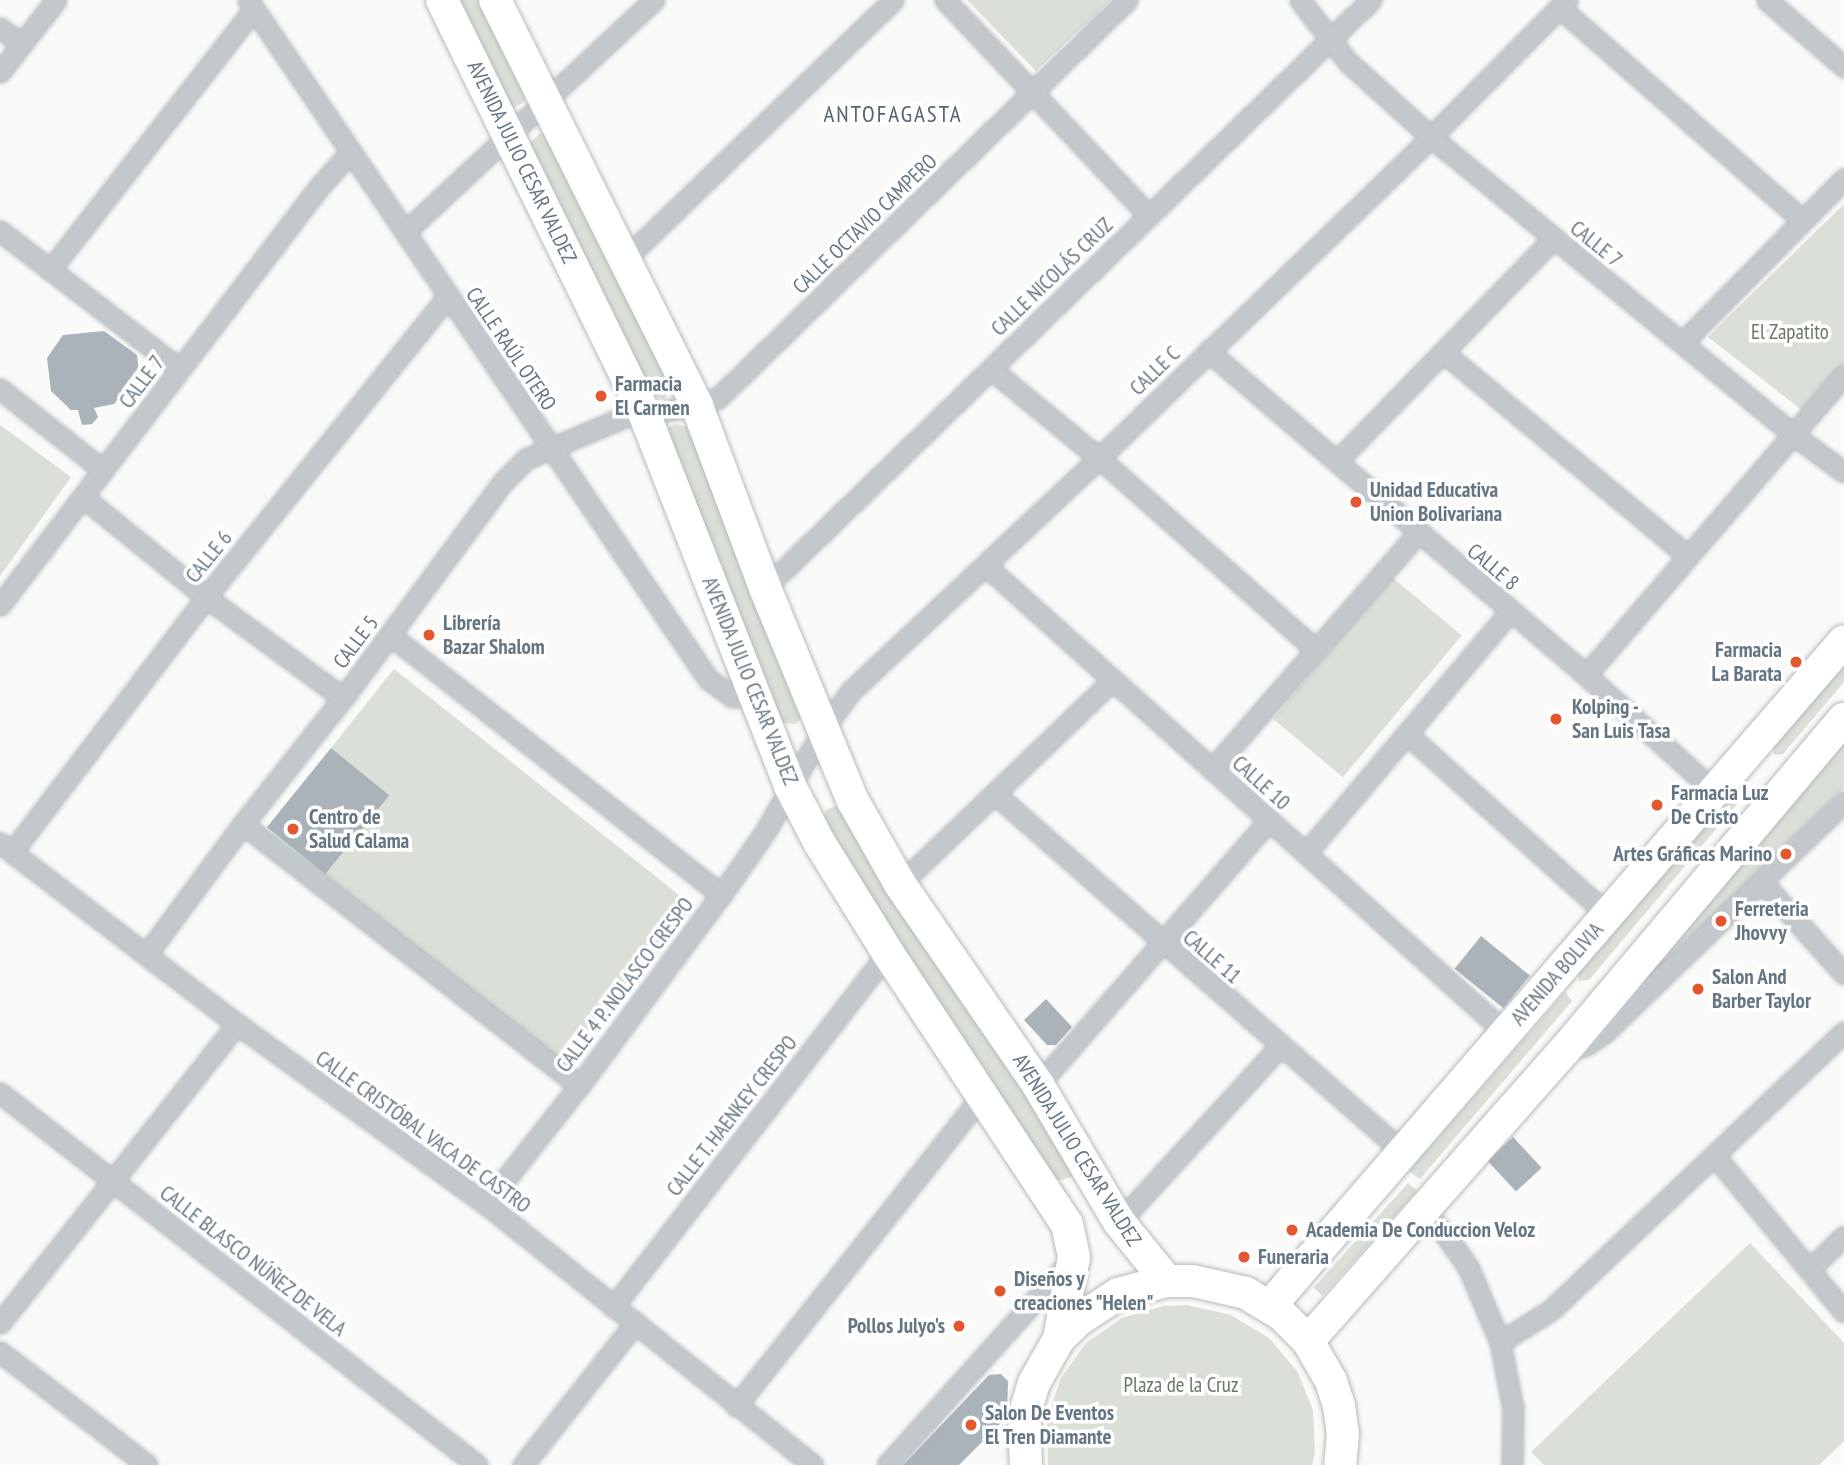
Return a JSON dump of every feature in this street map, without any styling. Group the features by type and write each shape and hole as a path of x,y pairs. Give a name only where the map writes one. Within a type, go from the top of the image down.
{"main road":[{"name":"AVENIDA JULIO CESAR VALDEZ","path":"442,0 644,414 790,786 819,842 888,953 1067,1224 1074,1257 1059,1339"},
{"name":"AVENIDA JULIO CESAR VALDEZ","path":"495,0 626,258 697,406 765,588 853,801 900,884 1038,1085 1119,1222 1167,1281"},
{"name":"AVENIDA BOLIVIA","path":"1270,1306 1844,641"},
{"path":"1308,1341 1564,1051 1844,719"},
{"path":"1026,1465 1024,1432 1027,1406 1034,1382 1059,1339 1077,1321 1118,1294 1167,1281 1220,1285 1270,1306 1308,1341 1331,1381 1339,1406 1343,1433 1340,1465"}],"street":[{"path":"0,72 56,0"},
{"path":"405,232 654,0"},
{"path":"626,258 893,0"},
{"path":"945,0 1149,216"},
{"name":"CALLE OCTAVIO CAMPERO","path":"644,414 697,406 718,398 1127,0"},
{"name":"CALLE 7","path":"1300,0 1348,62 1431,137 1792,434 1844,472"},
{"name":"CALLE NICOLÁS CRUZ","path":"765,588 1371,0"},
{"path":"1563,4 1802,220"},
{"name":"CALLE C","path":"790,786 824,728 851,691 1099,458 1431,137 1563,4"},
{"path":"1779,4 1844,67"},
{"path":"50,270 251,5"},
{"name":"CALLE RAÚL OTERO","path":"251,5 708,679 733,697 754,694"},
{"path":"0,28 21,44"},
{"name":"CALLE 7","path":"0,605 319,187 351,152"},
{"path":"1682,343 1844,179"},
{"path":"0,232 180,369"},
{"path":"1337,461 1553,239"},
{"name":"CALLE 6","path":"6,848 448,296"},
{"name":"CALLE 8","path":"1208,351 1586,675 1715,792"},
{"path":"1443,352 1687,555"},
{"path":"991,369 1099,458 1315,649"},
{"path":"1586,675 1844,375"},
{"path":"0,389 103,470"},
{"name":"CALLE 5","path":"146,954 243,824 343,698 502,483 526,459 550,447 627,416 644,414"},
{"path":"83,497 206,597 343,698"},
{"path":"1212,769 1418,533"},
{"name":"CALLE 10","path":"986,566 1506,1033"},
{"path":"1306,853 1510,612"},
{"path":"390,635 721,895"},
{"path":"900,884 1113,681"},
{"path":"1407,734 1608,915"},
{"name":"CALLE 4 P. NOLASCO CRESPO","path":"486,1204 579,1086 721,895 767,829 790,786"},
{"name":"CALLE 11","path":"995,793 1160,942 1403,1152"},
{"path":"1564,1051 1586,1045 1605,1032 1844,802"},
{"path":"1038,1085 1269,820"},
{"path":"243,824 579,1086"},
{"name":"CALLE CRISTÓBAL VACA DE CASTRO","path":"6,848 237,1024 486,1204 813,1465"},
{"path":"1762,882 1844,974"},
{"name":"CALLE T. HAENKEY CRESPO","path":"613,1307 888,953"},
{"path":"0,1323 237,1024"},
{"path":"1500,1342 1551,1310 1844,1032"},
{"path":"1119,1222 1280,1046"},
{"name":"CALLE BLASCO NÚÑEZ DE VELA","path":"0,1093 477,1465"},
{"path":"736,1406 983,1094"},
{"path":"1715,1156 1844,1312"},
{"path":"1423,1209 1468,1267 1500,1342 1513,1408 1512,1465"},
{"path":"1810,1269 1844,1236"},
{"path":"887,1465 1074,1257"},
{"path":"523,1465 636,1322"},
{"path":"0,1352 147,1465"}],"green space":[{"path":"453,0 482,0 528,94 523,103 515,107 505,105"},
{"path":"967,0 1111,0 1036,71"},
{"path":"540,133 551,135 671,382 670,392 664,399 647,395 527,146"},
{"name":"El Zapatito","path":"1844,204 1844,363 1803,411 1708,337"},
{"path":"675,424 687,427 802,704 803,718 795,724 784,723 777,717 665,437 668,428"},
{"path":"0,425 71,477 0,576"},
{"path":"1392,577 1462,635 1343,777 1273,719"},
{"path":"1844,660 1844,682 1783,754 1774,755 1773,745"},
{"path":"394,669 693,906 566,1071 322,878 389,795 331,748"},
{"path":"1844,738 1844,788 1607,1020"},
{"path":"1749,780 1749,790 1589,980 1579,981 1578,972 1739,782"},
{"path":"835,806 844,809 1074,1167 1072,1177 1053,1179 901,958 823,818 826,810"},
{"path":"1565,992 1572,1001 1420,1179 1409,1171"},
{"path":"1408,1183 1417,1191 1323,1296 1314,1288"},
{"path":"1750,1243 1844,1343 1844,1441 1819,1465 1544,1465 1531,1452"},
{"name":"Plaza de la Cruz","path":"1187,1305 1231,1315 1269,1338 1297,1371 1313,1410 1315,1452 1312,1465 1048,1465 1047,1419 1061,1378 1086,1343 1122,1318 1163,1306"}],"building":[{"path":"104,331 137,355 139,373 114,404 94,408 98,417 92,424 82,425 78,410 71,410 51,391 47,358 63,335"},
{"path":"331,748 389,795 325,874 267,827"},
{"path":"1481,936 1530,976 1504,1008 1455,969"},
{"path":"1046,999 1072,1027 1056,1045 1047,1045 1024,1020"},
{"path":"1513,1137 1542,1168 1516,1192 1487,1161"},
{"name":"Salon De Eventos El Tren Diamante","path":"1001,1374 1008,1381 1007,1417 959,1465 903,1465 989,1375"}],"place":[{"name":"Farmacia El Carmen","path":"601,396"},
{"name":"Unidad Educativa Union Bolivariana","path":"1356,502"},
{"name":"Librería Bazar Shalom","path":"429,635"},
{"name":"Farmacia La Barata","path":"1796,662"},
{"name":"Kolping - San Luis Tasa","path":"1556,719"},
{"name":"Farmacia Luz De Cristo","path":"1657,805"},
{"name":"Centro de Salud Calama","path":"293,829"},
{"name":"Artes Gráficas Marino","path":"1786,854"},
{"name":"Ferreteria Jhovvy","path":"1721,921"},
{"name":"Salon And Barber Taylor","path":"1698,989"},
{"name":"Academia De Conduccion Veloz","path":"1292,1230"},
{"name":"Funeraria","path":"1244,1257"},
{"name":"Diseños y creaciones \"Helen\"","path":"1000,1291"},
{"name":"Pollos Julyo's","path":"959,1326"},
{"name":"Salon De Eventos El Tren Diamante","path":"971,1425"}],"district":[{"name":"ANTOFAGASTA","path":"893,114"}]}
